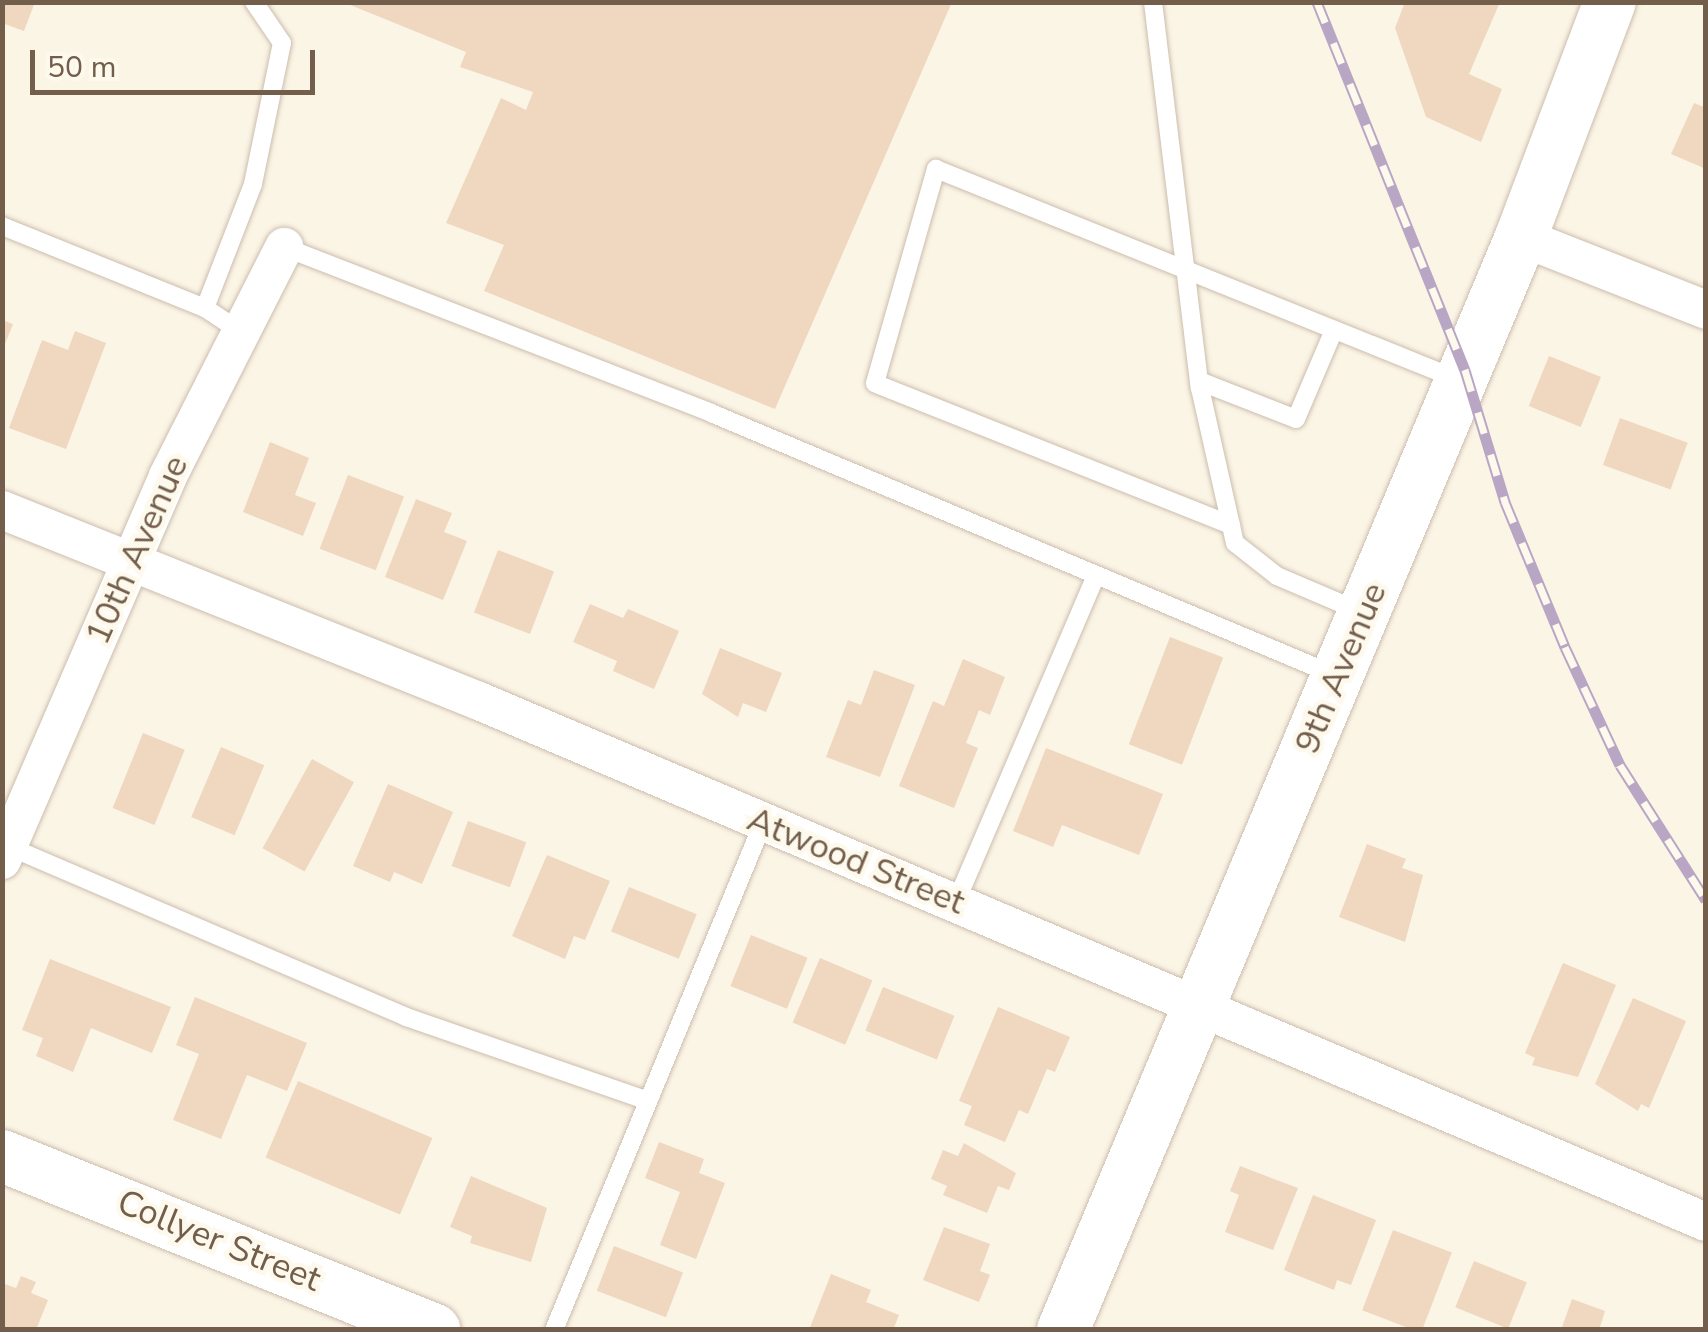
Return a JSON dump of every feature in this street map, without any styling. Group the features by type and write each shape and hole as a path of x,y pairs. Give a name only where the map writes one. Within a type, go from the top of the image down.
{"main road":[{"name":"9th Avenue","path":"1063,1330 1521,237 1610,2"},
{"name":"Collyer Street","path":"2,1156 434,1330"}],"street":[{"path":"1521,237 1706,310"},
{"name":"10th Avenue","path":"4,850 130,562 284,247"},
{"name":"Atwood Street","path":"2,510 956,902 1706,1222"}],"lane":[{"path":"205,308 253,184 282,43 254,2"},
{"path":"1153,2 1199,381 1236,543 1277,576 1364,614"},
{"path":"1231,526 875,383 936,169 1460,381"},
{"path":"2,226 205,308 240,332"},
{"path":"284,247 712,413 1337,676"},
{"path":"1199,381 1296,419 1334,330"},
{"path":"956,902 1096,576"},
{"path":"554,1330 763,823"},
{"path":"4,850 406,1016 648,1100"}],"building":[{"path":"2,2 35,2 24,31 2,23"},
{"path":"343,2 952,2 775,409 484,291 504,245 446,223 501,98 526,110 533,92 460,67 466,52"},
{"path":"1405,2 1500,2 1469,74 1502,89 1481,142 1426,117 1395,28"},
{"path":"1694,103 1706,108 1706,169 1671,154"},
{"path":"2,320 13,324 3,349 2,349"},
{"path":"75,331 106,343 66,449 9,428 42,340 68,350"},
{"path":"1549,356 1601,377 1581,427 1529,406"},
{"path":"1620,418 1688,443 1671,490 1603,465"},
{"path":"270,442 309,458 295,495 316,503 303,536 243,512"},
{"path":"348,475 404,497 376,570 320,549"},
{"path":"416,499 452,513 444,532 467,541 443,600 385,577"},
{"path":"498,550 554,572 530,634 474,613"},
{"path":"590,604 623,618 628,609 679,631 654,689 613,671 617,661 573,642"},
{"path":"1170,637 1223,657 1182,765 1129,744"},
{"path":"720,648 782,673 766,712 743,703 738,717 702,694"},
{"path":"963,659 1005,677 990,715 979,710 966,743 978,748 954,808 899,786 933,701 944,706"},
{"path":"874,670 915,685 880,777 826,757 848,700 861,705"},
{"path":"143,733 185,750 154,825 113,808"},
{"path":"221,747 264,765 235,835 191,817"},
{"path":"1046,748 1163,794 1139,855 1062,825 1053,847 1013,831"},
{"path":"312,759 354,782 305,871 263,848"},
{"path":"388,784 453,812 422,884 394,872 390,882 353,866"},
{"path":"468,821 526,842 510,887 452,866"},
{"path":"1367,844 1406,859 1402,868 1423,875 1405,942 1339,917"},
{"path":"547,855 610,881 585,940 574,936 565,959 512,936"},
{"path":"629,887 697,914 679,959 611,932"},
{"path":"751,935 808,958 787,1009 730,986"},
{"path":"820,958 872,980 845,1045 793,1022"},
{"path":"50,959 171,1007 152,1053 91,1028 73,1072 36,1056 43,1038 22,1030"},
{"path":"1563,963 1616,985 1578,1077 1532,1065 1535,1058 1525,1053"},
{"path":"883,987 954,1016 937,1059 865,1031"},
{"path":"195,997 307,1043 287,1091 247,1075 221,1139 173,1120 199,1054 176,1045"},
{"path":"1633,998 1686,1021 1649,1108 1641,1104 1638,1111 1595,1084"},
{"path":"998,1007 1070,1037 1055,1072 1047,1069 1028,1114 1019,1110 1005,1142 964,1125 972,1106 959,1101"},
{"path":"298,1081 432,1138 400,1214 266,1157"},
{"path":"659,1142 704,1159 699,1173 725,1183 696,1259 660,1245 680,1192 645,1178"},
{"path":"964,1143 1016,1173 1009,1190 998,1186 987,1213 943,1195 947,1186 931,1179 943,1150 958,1156"},
{"path":"1240,1166 1298,1188 1273,1250 1225,1232 1239,1195 1230,1191"},
{"path":"471,1176 547,1208 531,1262 470,1243 472,1236 450,1227"},
{"path":"1313,1195 1376,1220 1351,1285 1337,1280 1334,1290 1284,1270"},
{"path":"944,1227 990,1244 980,1271 990,1275 979,1302 923,1280"},
{"path":"1393,1230 1452,1253 1422,1330 1362,1310"},
{"path":"614,1246 683,1273 666,1317 597,1291"},
{"path":"1474,1261 1527,1282 1508,1329 1455,1307"},
{"path":"831,1274 871,1290 866,1302 899,1315 893,1330 809,1330"},
{"path":"21,1276 36,1282 31,1293 48,1300 36,1330 2,1330 2,1283 16,1288"},
{"path":"1572,1299 1605,1311 1599,1330 1561,1330"}],"railway":[{"path":"1317,2 1465,370 1505,502 1565,647 1620,765 1706,900"}]}
